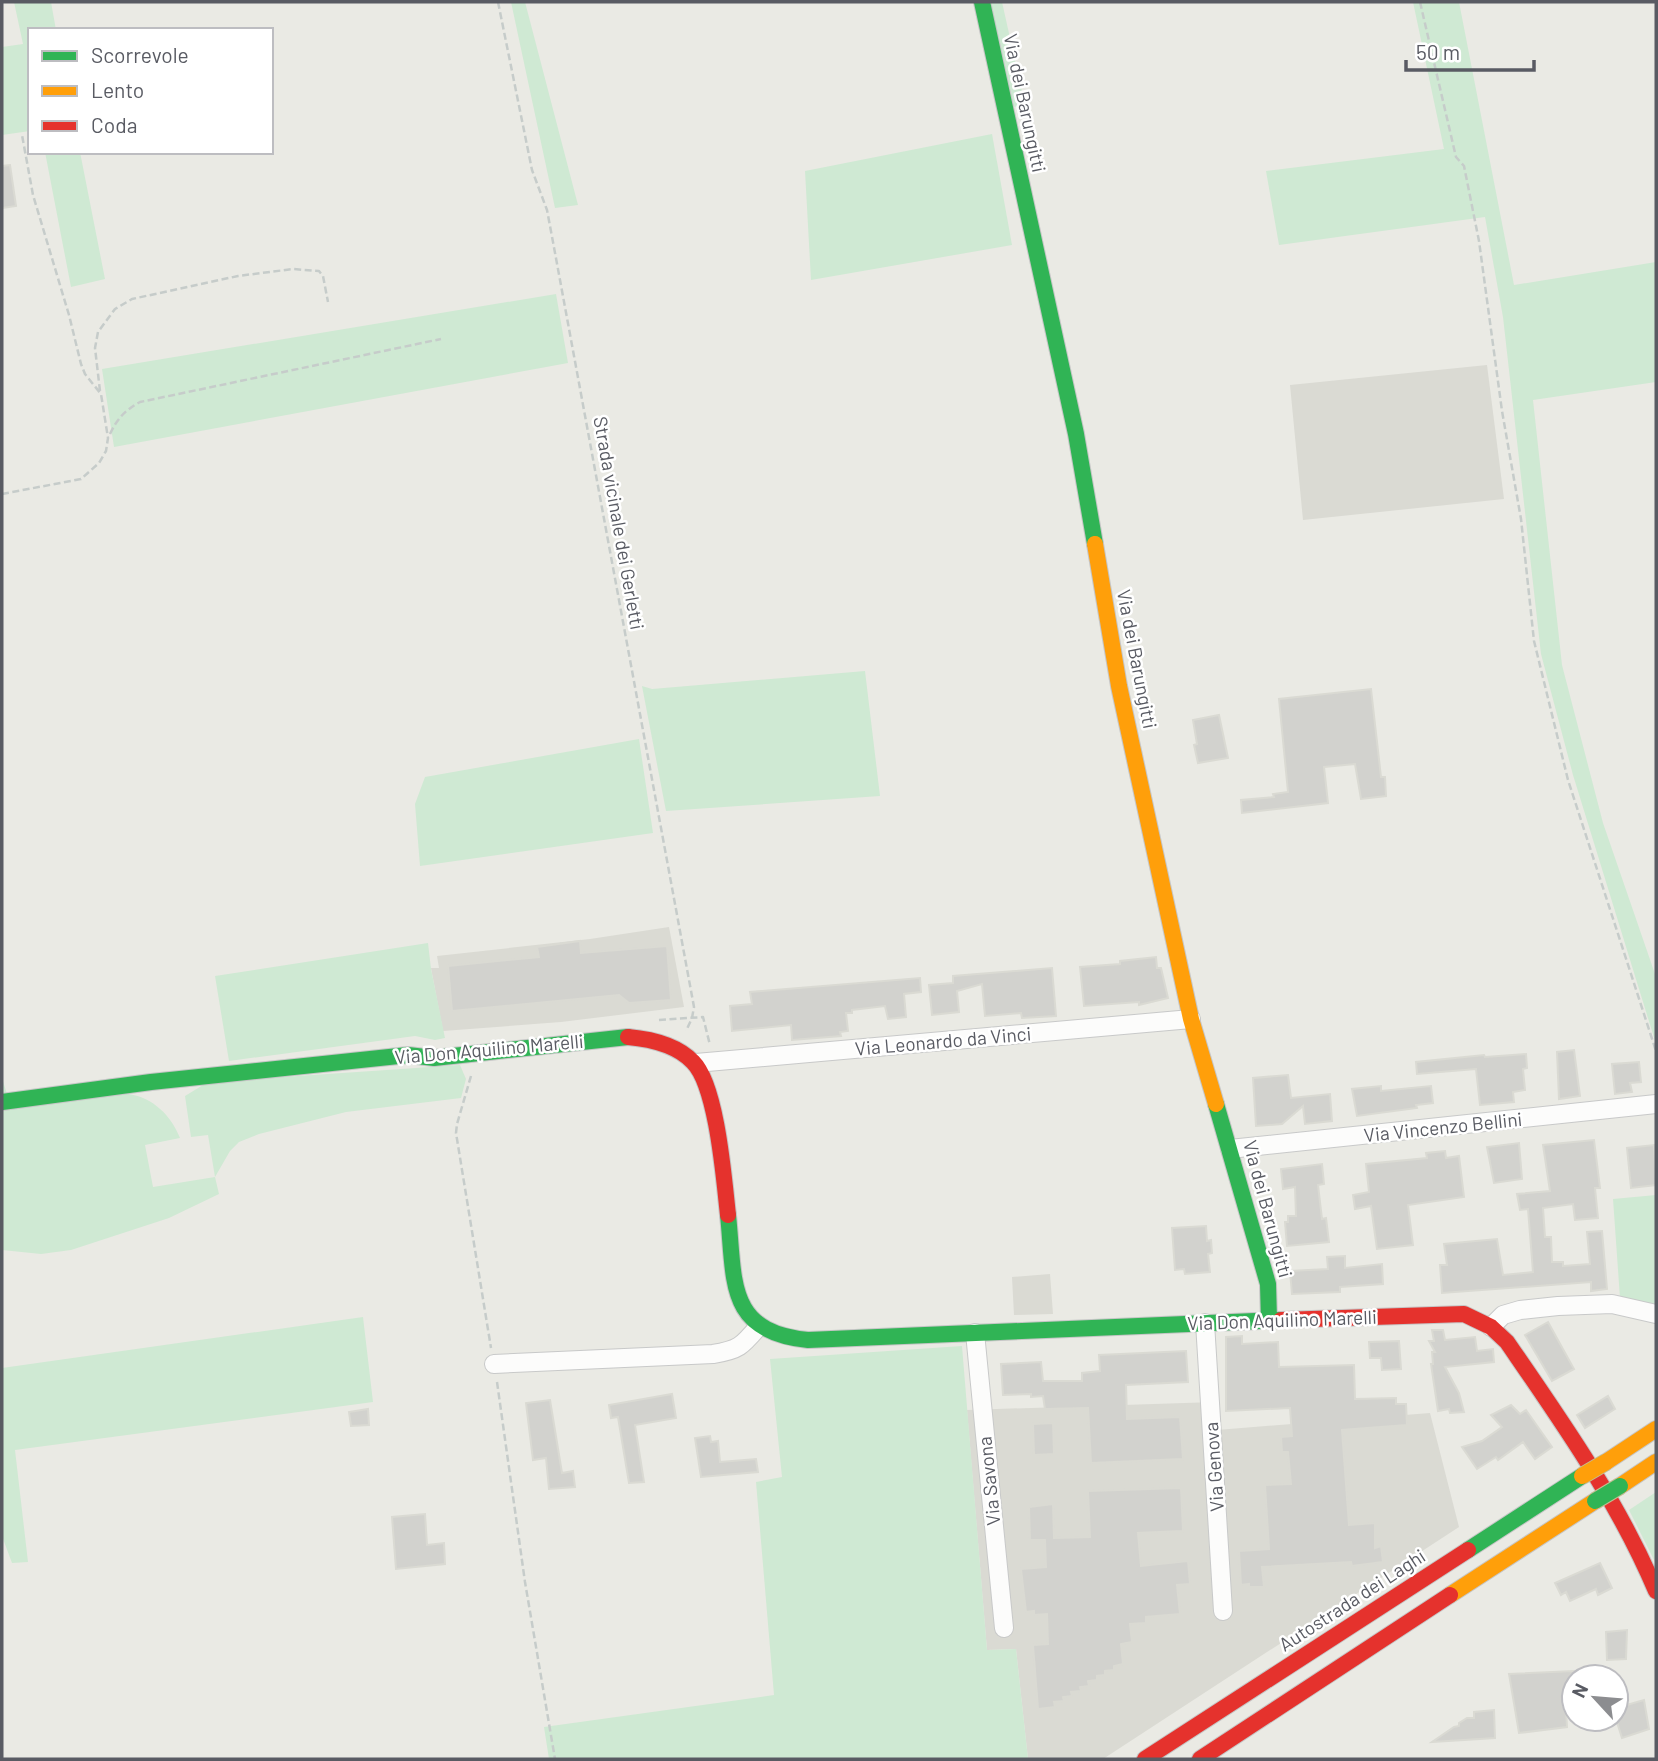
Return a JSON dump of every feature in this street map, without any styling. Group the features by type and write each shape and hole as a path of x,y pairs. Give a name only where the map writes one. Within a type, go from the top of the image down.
{"main road":[{"name":"Via dei Barungitti","path":"982,2 1076,434 1119,686 1191,1019 1268,1284 1269,1320"},
{"name":"Via Don Aquilino Marelli","path":"2,1102 151,1082 408,1055 434,1058 621,1037 652,1040 675,1048 696,1063"},
{"path":"696,1063 704,1075 713,1112 738,1298 745,1313 759,1326"},
{"name":"Via Don Aquilino Marelli","path":"759,1326 783,1338 808,1340 1464,1314 1491,1327 1507,1342 1608,1491 1630,1530 1656,1591"},
{"name":"Autostrada dei Laghi","path":"1145,1759 1656,1429"},
{"path":"1200,1759 1656,1462"}],"street":[{"name":"Via Leonardo da Vinci","path":"696,1063 1191,1019"},
{"name":"Via Vincenzo Bellini","path":"1230,1149 1656,1104"},
{"path":"1491,1327 1503,1315 1520,1310 1558,1306 1612,1304 1656,1314"},
{"name":"Via Genova","path":"1205,1323 1223,1611"},
{"path":"494,1364 713,1354 743,1346 759,1326"},
{"name":"Via Savona","path":"975,1333 1004,1628"}],"path":[{"name":"Strada vicinale dei Gerletti","path":"498,2 532,170 547,210 694,1007 686,1031 675,1048"},
{"path":"1420,2 1456,157 1464,166 1479,241 1502,411 1521,519 1534,641 1568,780 1656,1051"},
{"path":"22,135 33,195 81,363 85,374 101,394"},
{"path":"108,438 95,348 99,332 115,309 132,299 238,276 293,268 319,271 323,276 328,302"},
{"path":"2,494 81,479 99,463 106,451 114,424 127,409 140,402 441,339"},
{"path":"705,1018 711,1047 725,1060"},
{"path":"466,1054 471,1078 457,1124 457,1143 555,1759"}],"shaded area":[{"path":"1487,365 1504,499 1303,520 1290,385"},
{"path":"669,927 684,1007 561,1022 443,1031 431,968 439,968 437,956 590,939"},
{"path":"1050,1274 1053,1314 1014,1315 1012,1277"},
{"path":"1215,1402 1217,1430 1430,1413 1459,1527 1103,1759 1028,1759 1016,1649 987,1650 967,1410"}],"green space":[{"path":"14,2 51,2 56,28 28,28 28,131 2,135 2,47 23,44"},
{"path":"511,2 525,2 578,205 555,208"},
{"path":"984,2 1002,2 1025,105 1007,108"},
{"path":"1413,2 1459,2 1514,285 1656,262 1656,382 1533,400 1562,665 1603,823 1656,977 1656,1044 1573,775 1541,654 1503,317 1485,217 1279,245 1266,171 1444,149"},
{"path":"992,134 1012,245 811,280 805,171"},
{"path":"45,154 80,154 105,279 71,287"},
{"path":"556,294 568,363 114,447 102,369"},
{"path":"865,671 880,796 666,811 642,686 652,689"},
{"path":"639,739 653,833 420,866 415,804 425,777"},
{"path":"428,943 445,1038 435,1040 415,1036 229,1061 215,976"},
{"path":"460,1065 466,1079 461,1098 346,1112 259,1134 239,1142 230,1151 215,1177 208,1135 191,1137 185,1096 208,1082"},
{"path":"2,1078 11,1107 129,1094 146,1099 166,1115 180,1138 145,1145 153,1187 215,1177 219,1194 169,1218 71,1250 41,1254 2,1250"},
{"path":"1656,1195 1656,1307 1620,1298 1613,1199"},
{"path":"363,1317 373,1402 15,1450 28,1562 12,1563 2,1536 2,1368"},
{"path":"962,1346 987,1650 1016,1649 1028,1759 549,1759 544,1727 774,1695 756,1482 782,1477 770,1359"},
{"path":"1656,1492 1656,1564 1629,1510"}],"building":[{"path":"10,165 16,206 2,208 2,166"},
{"path":"1371,689 1381,777 1385,777 1386,796 1361,799 1355,764 1324,767 1328,803 1242,813 1241,800 1274,797 1273,794 1288,792 1279,699"},
{"path":"1219,715 1228,758 1198,763 1193,720"},
{"path":"580,941 581,953 667,946 671,1000 629,1003 619,995 452,1011 448,966 539,957 537,947"},
{"path":"1156,957 1157,968 1161,968 1168,998 1139,1005 1139,1002 1084,1006 1080,967 1120,964 1120,961"},
{"path":"1052,968 1056,1016 1022,1018 1021,1013 985,1016 982,984 957,991 959,1012 932,1015 929,985 953,983 953,976"},
{"path":"920,978 921,992 904,994 906,1017 888,1019 885,1006 852,1010 852,1013 846,1013 848,1031 840,1032 841,1036 792,1040 791,1025 732,1031 730,1006 752,1004 750,992"},
{"path":"1574,1050 1580,1096 1559,1099 1557,1052"},
{"path":"1526,1054 1527,1068 1523,1069 1525,1090 1513,1092 1514,1102 1480,1105 1476,1069 1417,1074 1416,1062"},
{"path":"1639,1062 1641,1082 1630,1083 1632,1092 1615,1094 1612,1064"},
{"path":"1288,1075 1291,1098 1330,1094 1332,1121 1305,1124 1303,1106 1282,1124 1256,1126 1253,1078"},
{"path":"1381,1086 1381,1091 1431,1086 1433,1103 1416,1105 1417,1108 1357,1116 1352,1089"},
{"path":"1594,1140 1600,1188 1595,1188 1598,1218 1575,1220 1573,1204 1543,1208 1545,1237 1551,1237 1552,1262 1563,1262 1563,1266 1590,1264 1587,1232 1602,1231 1607,1289 1591,1291 1591,1282 1442,1293 1440,1265 1447,1265 1444,1244 1497,1239 1503,1275 1533,1272 1528,1209 1520,1210 1517,1194 1550,1191 1543,1145"},
{"path":"1519,1143 1522,1179 1494,1183 1487,1147"},
{"path":"1654,1145 1656,1185 1631,1188 1627,1148"},
{"path":"1445,1151 1446,1158 1459,1156 1464,1197 1408,1205 1413,1245 1377,1249 1371,1206 1355,1209 1353,1195 1369,1192 1366,1164 1427,1158 1426,1153"},
{"path":"1322,1164 1324,1184 1318,1185 1322,1219 1326,1218 1329,1242 1287,1246 1285,1222 1288,1222 1288,1216 1296,1216 1295,1187 1283,1189 1281,1169"},
{"path":"1206,1226 1207,1241 1211,1240 1212,1253 1208,1254 1210,1272 1185,1274 1184,1269 1175,1270 1172,1228"},
{"path":"1345,1256 1345,1268 1382,1264 1383,1284 1340,1287 1340,1292 1292,1294 1290,1271 1328,1269 1327,1257"},
{"path":"1548,1322 1574,1369 1552,1381 1525,1335"},
{"path":"1432,1330 1443,1330 1445,1340 1475,1337 1477,1351 1493,1349 1494,1362 1445,1367 1459,1393 1464,1412 1450,1413 1449,1409 1438,1411 1431,1364 1432,1352 1435,1352 1429,1341 1434,1341"},
{"path":"1242,1336 1242,1344 1278,1342 1279,1367 1354,1365 1355,1399 1396,1398 1396,1404 1406,1404 1407,1425 1342,1430 1349,1525 1375,1523 1375,1548 1381,1546 1383,1562 1352,1566 1351,1562 1262,1567 1264,1587 1241,1585 1239,1551 1269,1549 1265,1485 1291,1484 1288,1452 1282,1452 1281,1437 1292,1436 1290,1408 1226,1411 1226,1337"},
{"path":"1399,1341 1401,1369 1382,1370 1381,1358 1370,1358 1369,1342"},
{"path":"1186,1351 1188,1382 1126,1385 1127,1419 1180,1417 1183,1459 1091,1463 1088,1408 1045,1409 1043,1396 1003,1395 1001,1364 1041,1362 1043,1381 1082,1381 1082,1373 1100,1371 1099,1355"},
{"path":"672,1394 676,1418 635,1425 644,1482 629,1483 618,1417 611,1418 609,1405"},
{"path":"1608,1396 1615,1409 1585,1428 1577,1415"},
{"path":"550,1400 562,1473 573,1471 575,1487 549,1489 546,1458 533,1460 526,1403"},
{"path":"1511,1405 1520,1414 1526,1410 1552,1447 1535,1459 1523,1442 1498,1460 1496,1457 1477,1469 1462,1447 1482,1441 1502,1427 1491,1415"},
{"path":"368,1409 369,1425 351,1426 349,1412"},
{"path":"1053,1423 1054,1454 1034,1455 1033,1424"},
{"path":"710,1436 711,1442 718,1441 720,1462 756,1459 758,1472 701,1477 695,1438"},
{"path":"1181,1488 1183,1531 1138,1533 1141,1566 1188,1561 1190,1584 1177,1585 1180,1614 1146,1617 1146,1623 1130,1624 1132,1642 1121,1644 1123,1664 1114,1666 1114,1670 1105,1671 1105,1675 1097,1676 1097,1680 1088,1681 1089,1686 1080,1687 1081,1691 1071,1692 1072,1696 1063,1697 1064,1701 1054,1702 1055,1707 1038,1709 1033,1645 1048,1644 1047,1614 1034,1615 1034,1611 1026,1612 1021,1569 1046,1567 1045,1540 1030,1540 1029,1507 1053,1504 1054,1538 1090,1537 1088,1491"},
{"path":"425,1514 427,1545 444,1543 445,1564 396,1569 392,1517"},
{"path":"1600,1563 1612,1588 1598,1595 1596,1589 1570,1601 1566,1592 1561,1595 1555,1583"},
{"path":"1627,1630 1626,1659 1607,1660 1606,1632"},
{"path":"1560,1672 1560,1728 1519,1733 1509,1674"},
{"path":"1644,1700 1649,1729 1622,1738 1620,1733 1630,1733 1630,1704"},
{"path":"1494,1710 1495,1738 1432,1742 1467,1718 1474,1718 1474,1712"}],"traffic: fast":[{"path":"982,2 1076,434 1095,544"},
{"path":"2,1102 151,1082 408,1055 434,1058 628,1037"},
{"path":"1216,1104 1268,1284 1269,1320"},
{"path":"728,1215 732,1261 740,1299 748,1314 762,1326 781,1335 808,1340 1281,1320"},
{"path":"1468,1550 1582,1476"},
{"path":"1595,1501 1620,1486"}],"traffic: slow":[{"path":"1095,544 1119,686 1191,1019 1216,1104"},
{"path":"1606,1462 1656,1429"},
{"path":"1582,1476 1606,1462"},
{"path":"1620,1486 1656,1462"},
{"path":"1450,1595 1595,1501"}],"traffic: jam":[{"path":"628,1037 654,1041 679,1051 693,1062 701,1074 714,1112 728,1215"},
{"path":"1281,1320 1464,1314 1491,1327 1507,1342 1588,1463 1624,1525 1656,1591"},
{"path":"1145,1759 1468,1550"},
{"path":"1200,1759 1450,1595"}]}
